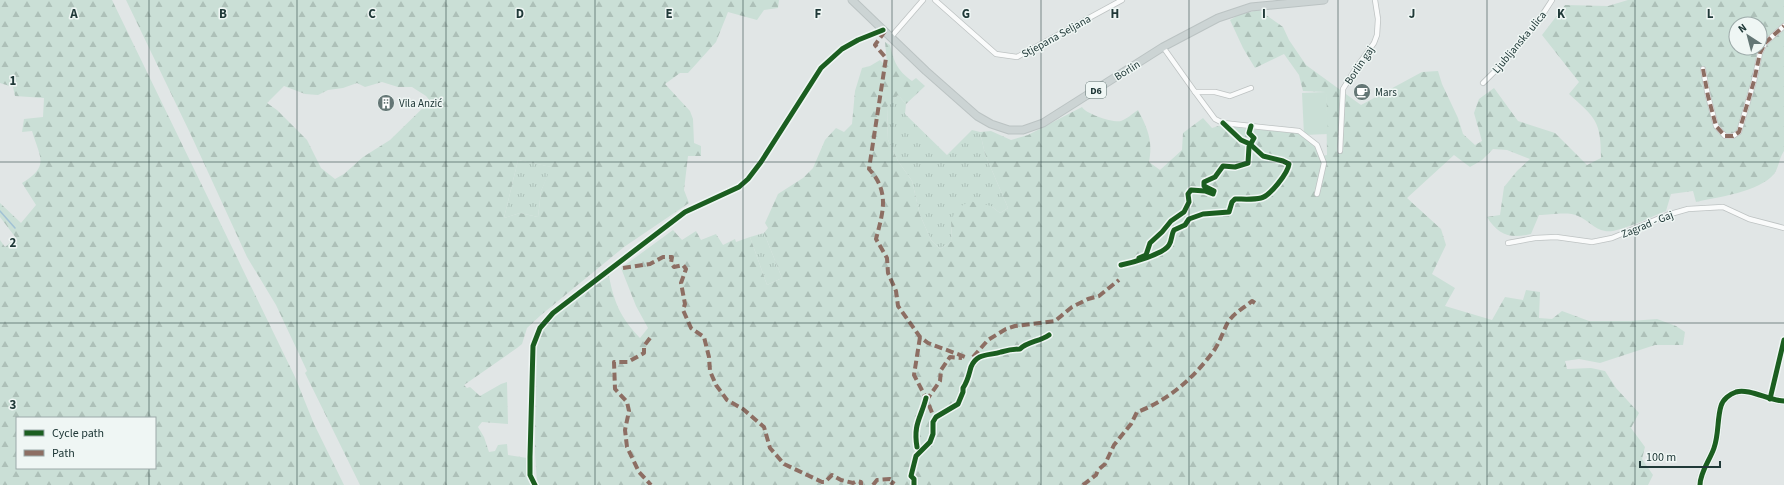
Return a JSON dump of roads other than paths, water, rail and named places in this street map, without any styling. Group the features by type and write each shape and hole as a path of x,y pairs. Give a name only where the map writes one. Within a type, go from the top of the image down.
{"main road":[{"name":"D6","path":"852,0 890,37"},
{"name":"Borlin","path":"890,37 977,116 999,127 1017,130 1031,128 1043,123 1163,47 1218,18 1235,11 1251,7 1324,0"},
{"path":"1700,485 1701,476 1714,449 1721,406 1724,400 1730,395 1738,392 1784,401"}],"street":[{"path":"890,37 923,0"},
{"name":"Stjepana Seljana","path":"934,0 996,54 1017,57 1122,0"},
{"name":"Borlin gaj","path":"1340,151 1343,89 1374,43 1377,35 1378,19 1375,0"},
{"name":"Ljubljanska ulica","path":"1483,84 1506,60 1542,16 1552,0"},
{"path":"1703,69 1716,126 1725,136 1733,136 1739,132 1754,81 1760,53 1765,43 1784,26"},
{"path":"535,485 530,475 532,370 533,346 540,328 553,313 685,212 739,187 748,179 761,162 821,68 842,49 858,40 883,30"},
{"path":"1163,47 1215,119 1223,123 1299,131 1317,145 1324,163 1317,194"},
{"path":"1195,92 1215,92 1230,96 1251,88"},
{"name":"Zagrad - Gaj","path":"1508,243 1535,238 1556,237 1592,242 1612,238 1667,215 1688,209 1723,207 1749,219 1784,228"},
{"path":"1770,399 1784,340"}],"waterway":[{"path":"0,211 15,228"}],"place":[{"name":"Mars","path":"1362,92"},
{"name":"Vila Anzić","path":"386,103"}]}
